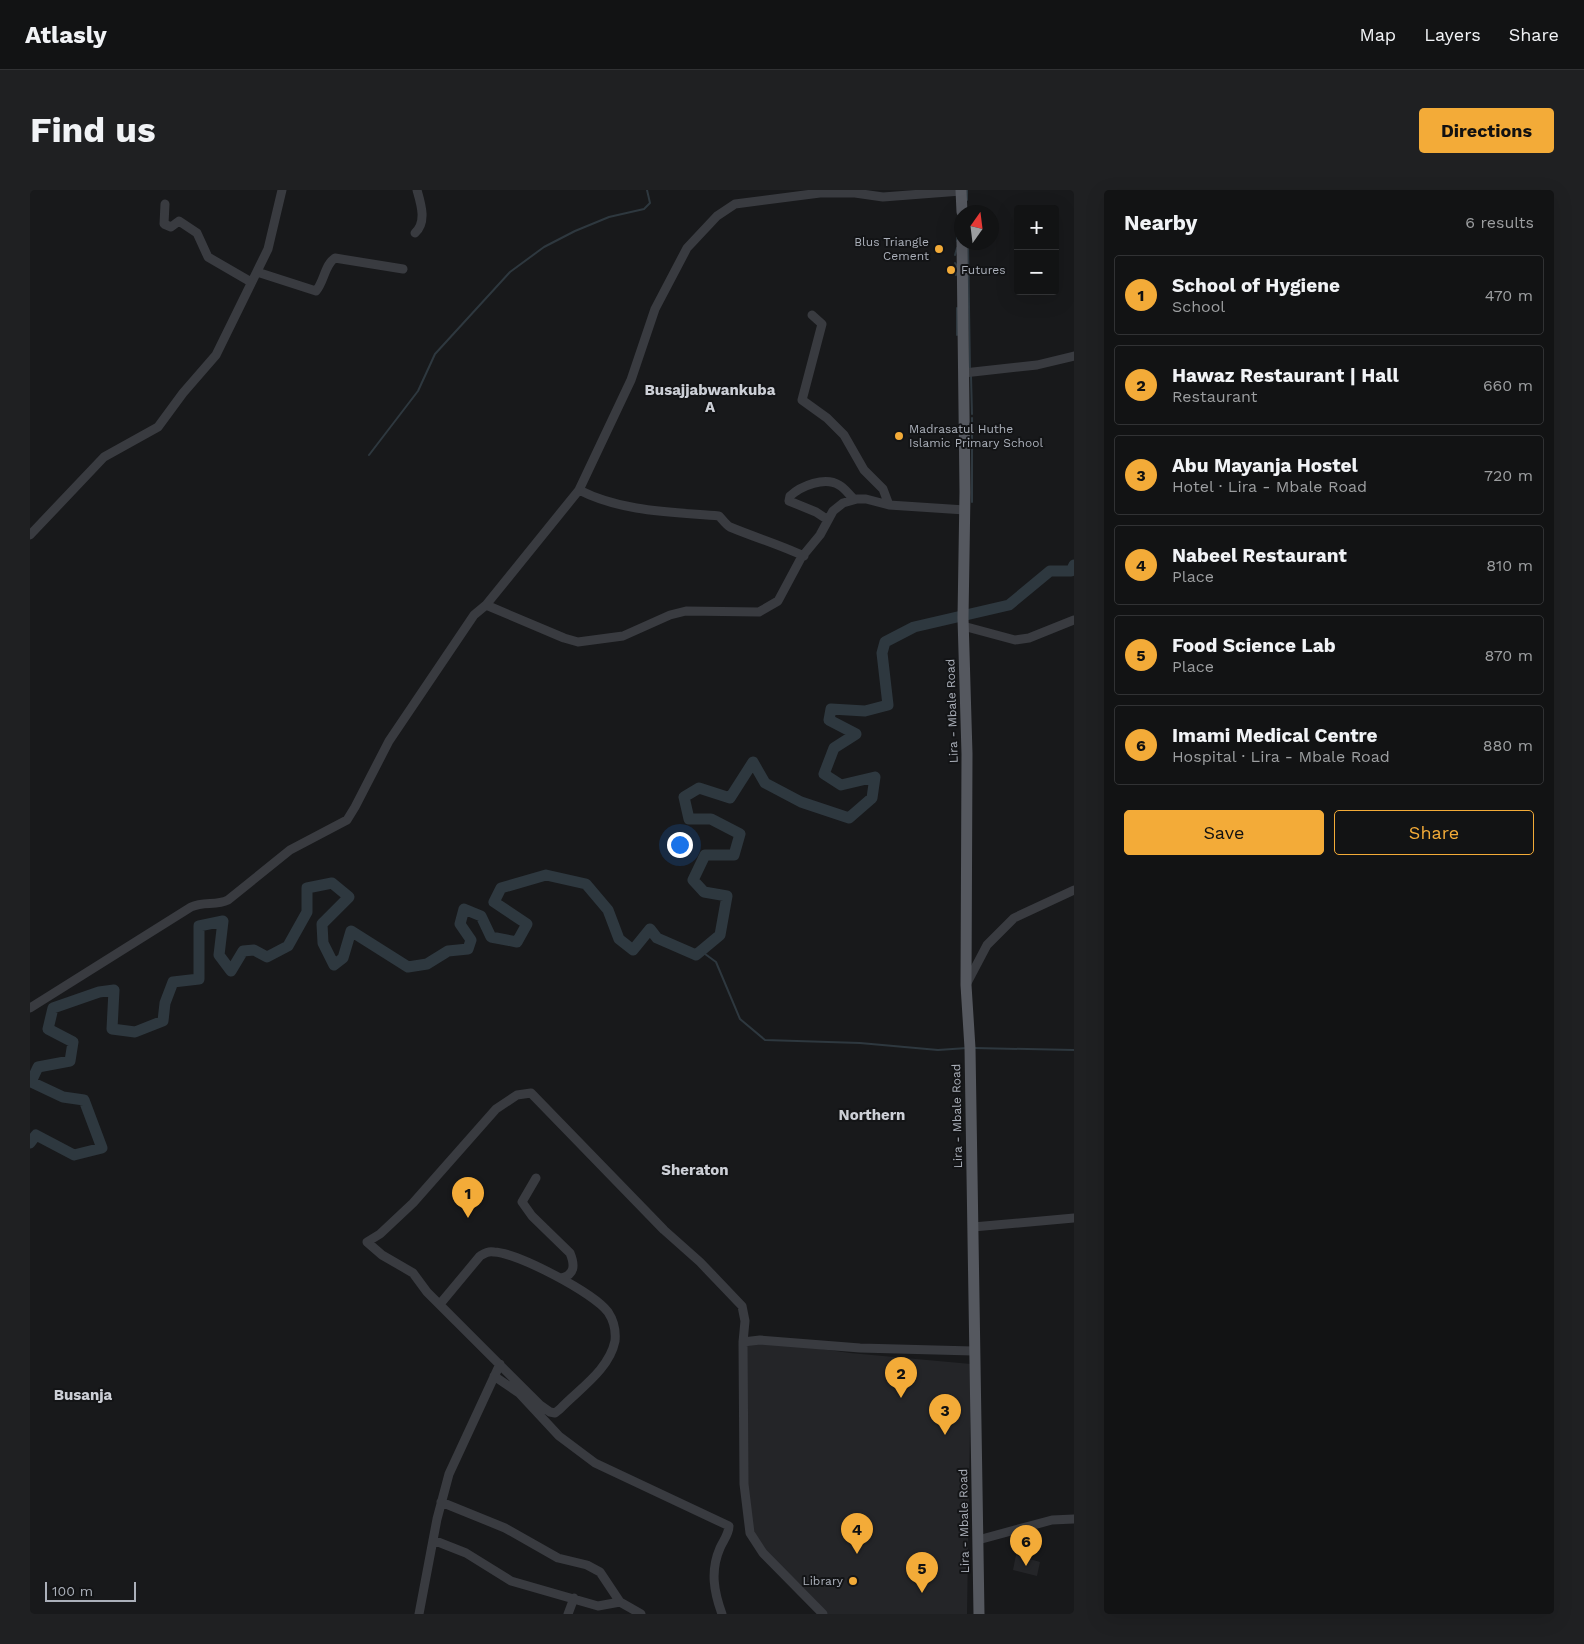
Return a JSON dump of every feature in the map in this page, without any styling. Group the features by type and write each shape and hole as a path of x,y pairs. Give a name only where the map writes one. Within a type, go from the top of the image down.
{"main road":[{"path":"962,191 962,205"},
{"path":"962,250 965,510"},
{"name":"Lira - Mbale Road","path":"965,510 963,622 967,754 966,985 970,1048 973,1351 977,1428 979,1614"}],"street":[{"path":"30,535 104,457 158,427 183,393 216,355 268,249 282,190"},
{"path":"415,233 421,224 422,209 417,190"},
{"path":"30,1008 191,907 203,902 222,903 228,900 290,850 347,820 356,807 389,741 474,615 486,605 579,490 621,403 654,309 678,264 695,238 730,206 820,193 855,193 883,197 962,191"},
{"path":"165,204 164,224 171,227 179,221 193,229 197,233 208,257 251,282"},
{"path":"257,272 316,291 330,261 335,258 403,269"},
{"path":"812,315 822,324 802,400 831,421 844,435 864,470 883,489 889,504"},
{"path":"964,373 1053,363 1074,356"},
{"path":"828,520 816,512 789,501 790,496 815,483 827,480 840,485 854,499"},
{"path":"579,490 597,500 617,505 719,516 729,526 741,532 770,541 804,556"},
{"path":"486,605 564,638 589,642 623,636 670,614 686,611 721,611 746,614 764,611 778,601 804,556 838,507 854,499 872,500 889,504 965,510"},
{"path":"963,622 1015,640 1028,638 1074,620"},
{"path":"966,985 987,945 1008,924 1024,912 1074,890"},
{"path":"440,1304 480,1256 486,1252 502,1253 584,1290 609,1314 615,1334 608,1361 560,1409 553,1413 540,1405 440,1304 412,1273 382,1255 367,1242 380,1234 413,1203 496,1109 517,1095 531,1093 664,1230 700,1262 742,1306 745,1321 744,1484 750,1533 763,1554 823,1614"},
{"path":"536,1178 522,1202 532,1216 570,1253 573,1260 572,1271 570,1275 561,1278"},
{"path":"972,1228 1074,1218"},
{"path":"744,1342 760,1340 860,1348 973,1351"},
{"path":"419,1614 441,1502 452,1465 500,1364"},
{"path":"494,1376 516,1390 564,1440 595,1463 729,1526 716,1560 713,1576 715,1595 722,1614"},
{"path":"441,1502 505,1528 558,1558 587,1565 600,1572 620,1602 641,1614"},
{"path":"978,1540 1052,1520 1074,1519"},
{"path":"433,1540 466,1553 511,1581 598,1606 620,1602"},
{"path":"568,1614 574,1598"}],"shaded area":[{"path":"771,1342 850,1353 971,1364 967,1614 826,1614 764,1553 753,1534 747,1487 745,1344"},
{"path":"1016,1555 1040,1562 1037,1576 1013,1570"}],"waterway":[{"path":"369,455 418,391 435,354 510,272 544,247 575,231 609,217 644,209 650,203 647,190"},
{"path":"967,190 967,200"},
{"path":"955,255 956,250"},
{"path":"968,250 970,370"},
{"path":"955,263 957,266 956,275"},
{"path":"957,308 957,335"},
{"path":"971,376 972,414"},
{"path":"972,418 972,428"},
{"path":"972,431 972,502"},
{"path":"30,1143 36,1135 74,1155 102,1148 84,1100 63,1097 31,1082 38,1067 70,1061 73,1042 48,1029 53,1008 99,992 114,990 112,1029 135,1032 163,1021 165,1003 173,982 199,979 199,926 223,921 219,955 231,971 243,951 254,950 267,957 288,946 307,912 307,888 332,883 349,897 322,924 323,943 334,965 343,958 351,931 408,967 427,964 448,951 468,949 471,940 460,924 464,909 481,916 491,937 517,942 527,924 494,902 501,888 546,875 586,884 608,910 619,939 633,950 650,929 657,938 696,955 720,935 727,896 704,892 693,880 705,855 734,855 740,834 711,819 689,819 684,797 699,788 730,798 753,762 765,783 801,802 849,818 872,798 875,777 841,785 824,774 834,748 856,734 829,720 831,709 865,711 888,705 882,653 885,642 914,627 1009,605 1050,571 1071,571 1074,565"},
{"path":"701,951 716,962 740,1019 765,1040 860,1043 938,1050 967,1048"},
{"path":"974,1048 1074,1050"}],"place":[{"name":"Blus Triangle Cement","path":"939,249"},
{"name":"Futures","path":"951,270"},
{"name":"Madrasatul Huthe Islamic Primary School","path":"899,436"},
{"name":"School of Hygiene","path":"468,1218"},
{"name":"Hawaz Restaurant | Hall","path":"901,1398"},
{"name":"Abu Mayanja Hostel","path":"945,1435"},
{"name":"Nabeel Restaurant","path":"857,1554"},
{"name":"Imami Medical Centre","path":"1026,1566"},
{"name":"Library","path":"853,1581"},
{"name":"Food Science Lab","path":"922,1593"}],"district":[{"name":"Busajjabwankuba A","path":"710,398"},
{"name":"Northern","path":"872,1115"},
{"name":"Sheraton","path":"695,1170"},
{"name":"Busanja","path":"83,1395"}]}
